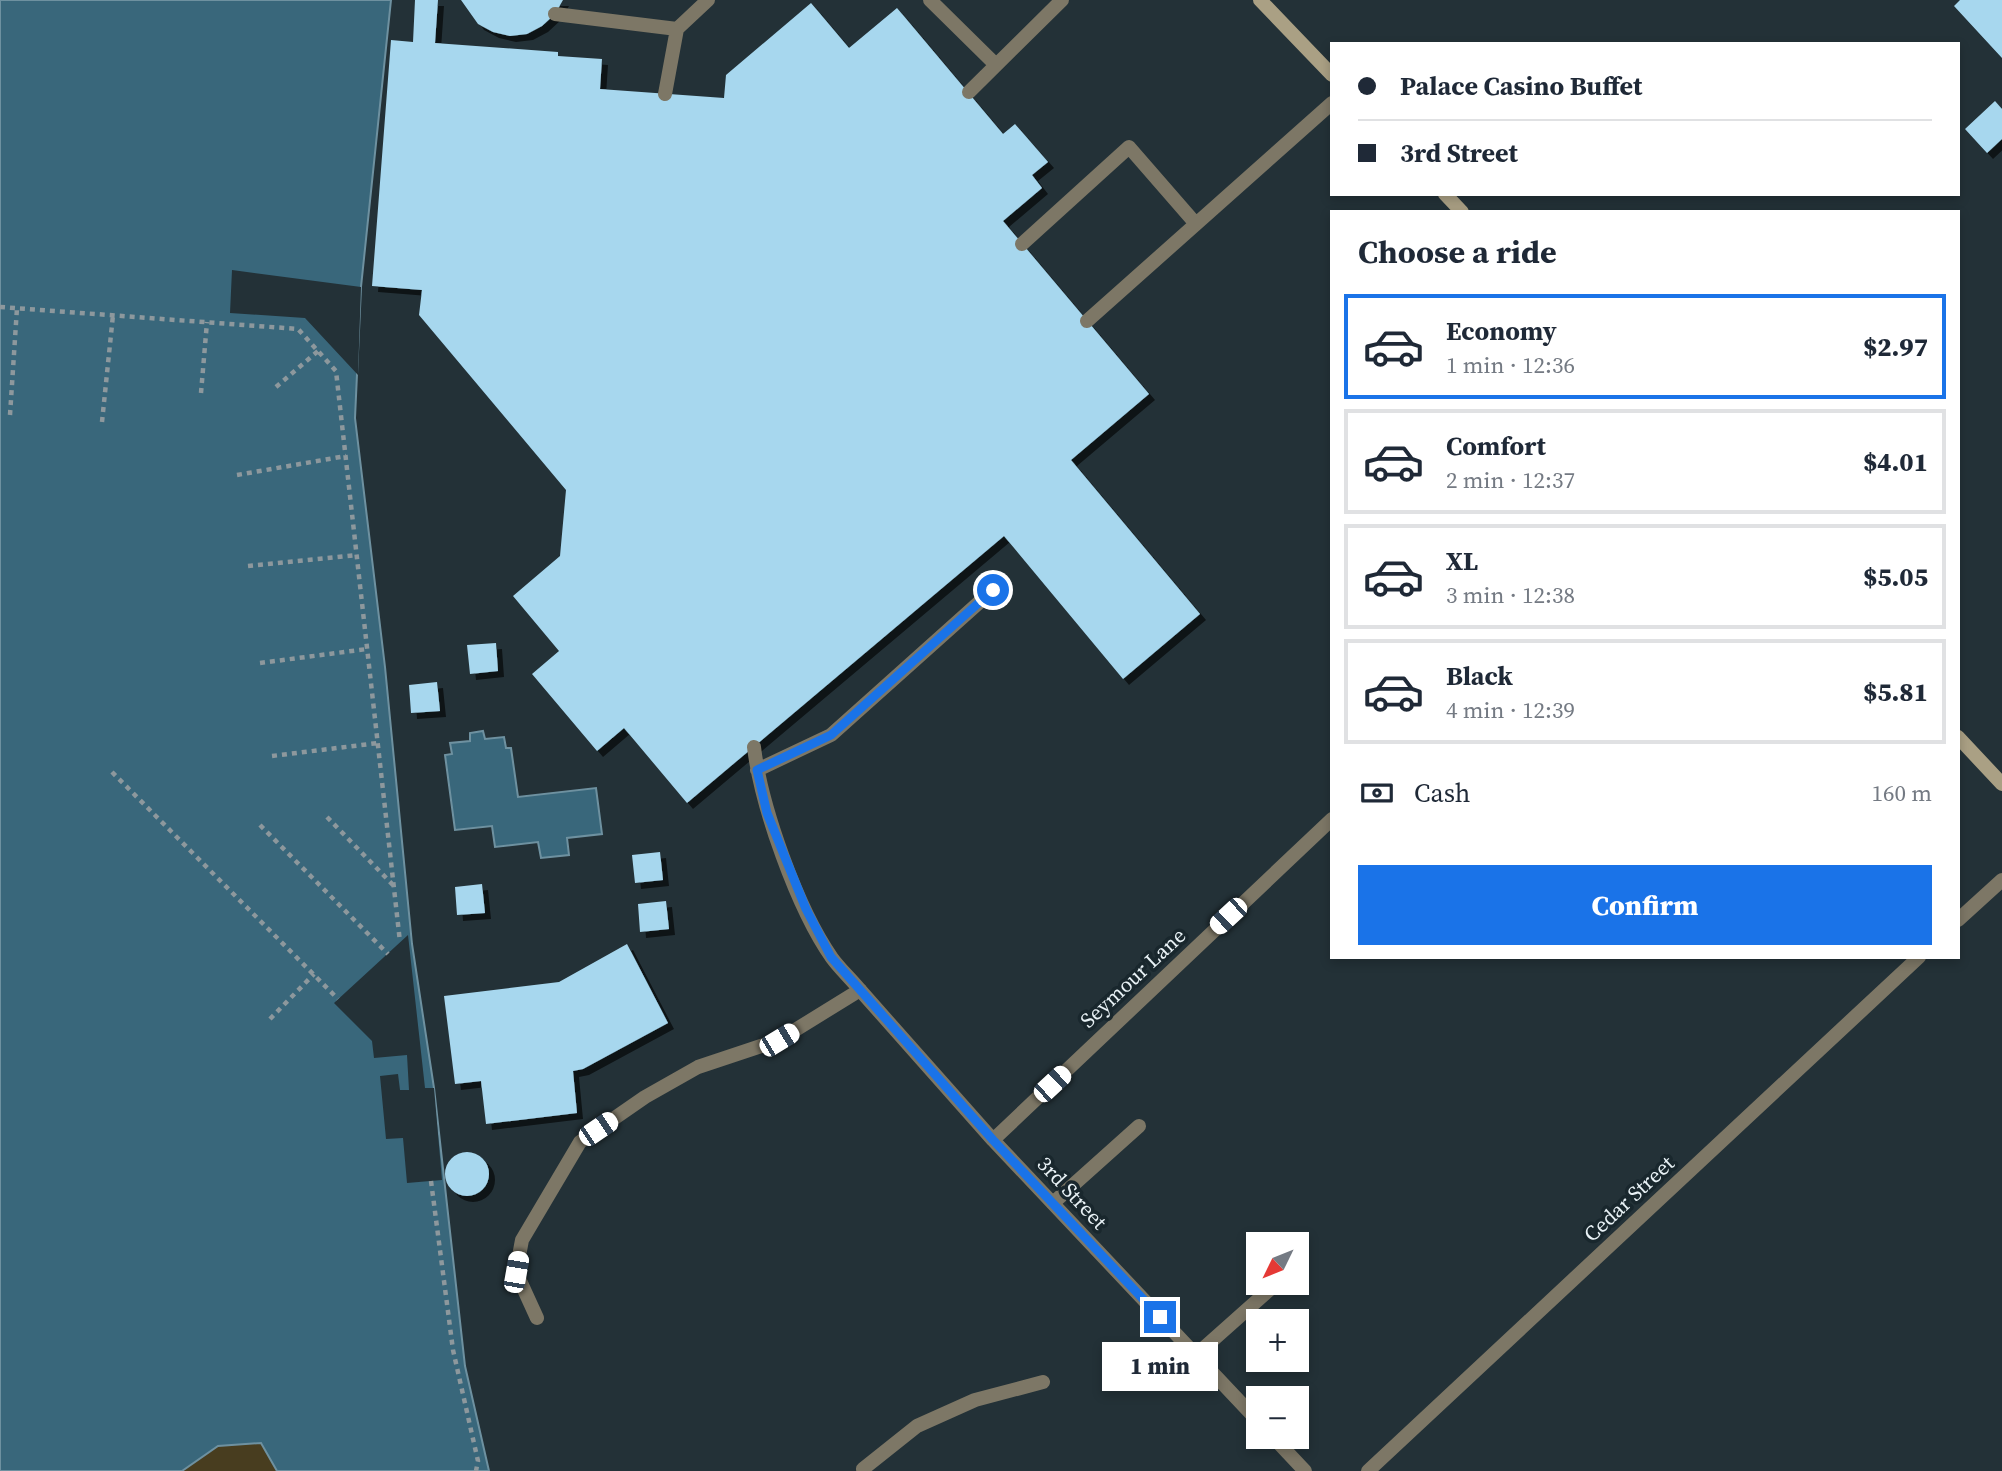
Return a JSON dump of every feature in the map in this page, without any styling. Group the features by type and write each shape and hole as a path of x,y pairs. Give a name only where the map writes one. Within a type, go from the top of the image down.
{"main road":[{"path":"1260,0 1330,73"},
{"path":"1447,196 1460,210"},
{"path":"1960,739 2002,784"}],"street":[{"path":"665,94 677,29 708,0"},
{"path":"930,0 996,65"},
{"path":"969,92 1062,0"},
{"path":"555,14 677,29"},
{"path":"1087,321 1330,105"},
{"path":"1023,244 1129,147 1196,224"},
{"path":"757,770 831,735 993,590"},
{"name":"3rd Street","path":"754,747 767,813 806,909 831,957 993,1140 1246,1409"},
{"name":"Seymour Lane","path":"993,1140 1330,821"},
{"path":"1960,918 2002,880"},
{"name":"Cedar Street","path":"1368,1471 1917,959"},
{"path":"537,1318 516,1272 522,1240 580,1142 645,1097 698,1067 779,1040 860,990"},
{"path":"1053,1203 1139,1126"},
{"path":"1196,1356 1264,1295"},
{"path":"863,1469 917,1426 975,1400 1043,1382"},
{"path":"1284,1449 1305,1471"}],"path":[{"path":"0,307 298,329 336,371 400,942"},
{"path":"10,415 17,308"},
{"path":"102,422 113,315"},
{"path":"201,393 207,322"},
{"path":"276,387 318,351"},
{"path":"237,475 346,456"},
{"path":"248,566 357,555"},
{"path":"260,663 368,649"},
{"path":"272,756 378,743"},
{"path":"112,772 338,999"},
{"path":"327,817 394,886"},
{"path":"260,825 388,954"},
{"path":"270,1019 314,974"},
{"path":"431,1181 453,1350 478,1461 476,1471"}],"shaded area":[{"path":"261,1443 277,1471 182,1471 218,1446"}],"water":[{"path":"0,0 391,0 361,287 355,418 385,667 412,944 434,1088 465,1366 489,1471 277,1471 261,1443 218,1446 182,1471 0,1471"},
{"path":"483,731 485,739 504,737 506,748 511,748 518,797 596,788 602,834 567,838 569,855 541,858 538,842 495,847 492,826 455,830 445,755 452,754 450,743 470,741 470,733"}],"pier":[{"path":"232,270 361,287 358,375 305,318 230,313"},
{"path":"408,935 425,1088 434,1088 442,1180 407,1183 403,1138 386,1139 380,1076 398,1074 400,1090 409,1090 407,1055 374,1058 372,1041 334,1003"}],"building":[{"path":"415,0 438,0 435,43 558,52 558,56 602,59 600,89 724,98 726,75 811,3 849,48 897,8 1003,134 1015,124 1048,162 1032,175 1042,188 1003,221 1149,394 1071,460 1200,614 1123,679 1004,536 687,803 624,728 597,751 532,674 559,651 513,596 560,556 566,490 419,315 422,290 372,286 391,40 413,42"},
{"path":"461,0 563,0 555,14 542,26 527,34 510,36 493,32 478,24"},
{"path":"1960,0 2002,0 2002,58 1954,6"},
{"path":"1995,101 2002,109 2002,139 1987,153 1965,129"},
{"path":"496,643 498,671 470,674 467,645"},
{"path":"437,682 440,711 411,713 409,685"},
{"path":"660,852 663,880 635,883 632,855"},
{"path":"482,884 485,913 457,915 455,887"},
{"path":"666,901 669,929 640,932 638,904"},
{"path":"627,944 668,1023 583,1069 573,1071 577,1113 486,1124 481,1081 455,1084 444,996 559,982"},
{"path":"467,1152 482,1159 489,1174 482,1189 467,1196 452,1189 445,1174 452,1159"}],"route":[{"path":"993,590 831,735 757,770 767,813 806,909 831,957 993,1140 1160,1317"}]}
